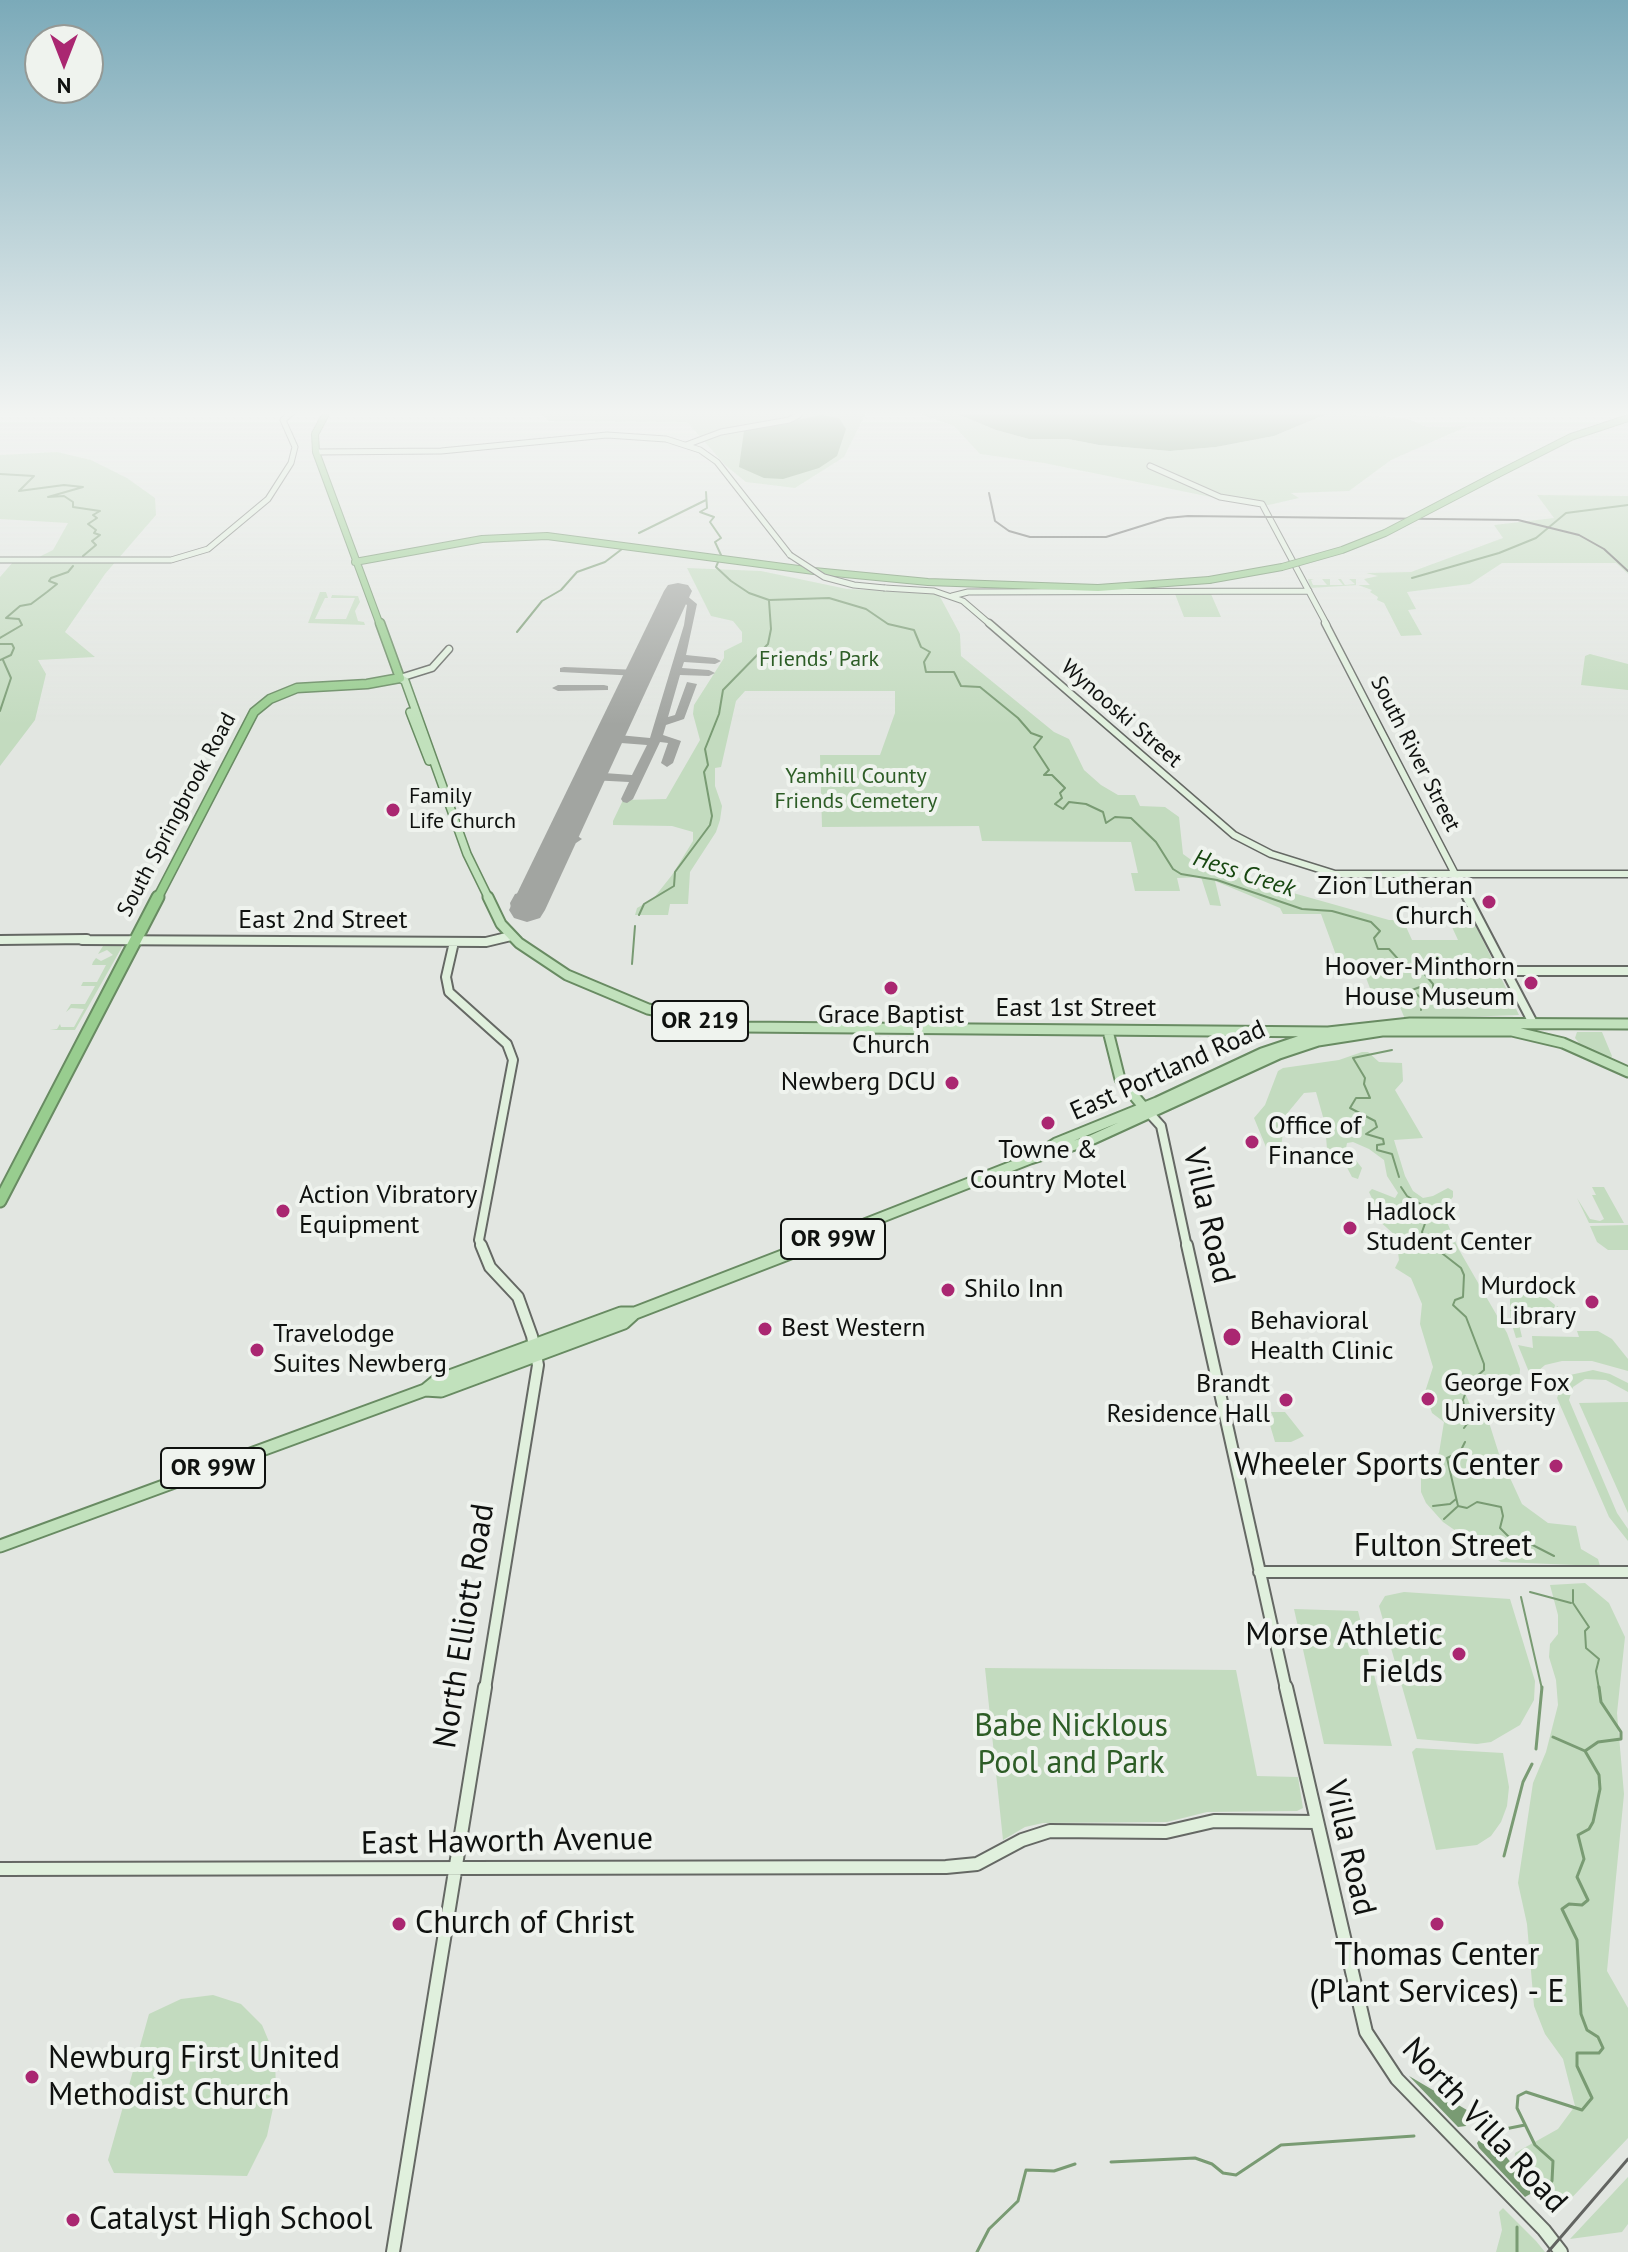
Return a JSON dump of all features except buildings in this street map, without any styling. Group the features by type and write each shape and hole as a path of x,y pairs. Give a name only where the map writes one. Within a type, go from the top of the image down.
{"highway":[{"name":"OR 219","path":"338,515 400,678"},
{"path":"355,562 482,539 532,536 578,538 790,568 912,581 1032,587 1126,587 1209,580 1290,566 1352,547 1420,515"},
{"path":"361,575 384,557"},
{"name":"South Springbrook Road","path":"0,1201 259,707 297,688 367,684 400,678"}],"main road":[{"name":"OR 219","path":"400,678 412,718 476,876 498,917"},
{"name":"East 1st Street","path":"498,917 511,936 567,975 626,1002 718,1024 800,1029 1254,1031 1327,1036 1382,1031 1498,1030 1550,1039 1578,1049"},
{"name":"East 1st Street","path":"498,917 539,955"},
{"name":"East 1st Street","path":"1327,1036 1401,1023 1628,1024"},
{"path":"1498,1030 1533,1023 1550,1039"},
{"path":"1578,1049 1567,1034 1583,1024"},
{"name":"Villa Road","path":"1108,1031 1120,1079 1147,1111"},
{"name":"East Portland Road","path":"0,1546 425,1390 441,1391 535,1351 624,1323 635,1313 1030,1159 1062,1151 1262,1053 1327,1036"},
{"name":"OR 99W","path":"1578,1049 1628,1072"}],"street":[{"path":"0,560 171,560 208,549 249,515"},
{"name":"Wynooski Street","path":"759,515 790,555 824,577 854,585 929,590 952,596 968,605 1243,841 1294,862 1335,874 1628,874"},
{"name":"South River Street","path":"1268,515 1533,1023"},
{"path":"952,596 965,592 1309,591"},
{"path":"400,678 432,668 449,649"},
{"name":"East 2nd Street","path":"0,940 491,942 511,936"},
{"name":"North Elliott Road","path":"393,2252 538,1365 518,1297 490,1267 479,1240 512,1073 511,1052 494,1032 449,992 446,977 454,942"},
{"path":"1506,971 1628,971"},
{"name":"Villa Road","path":"1147,1111 1161,1126 1345,1943"},
{"name":"Fulton Street","path":"1259,1572 1628,1572"},
{"name":"East Haworth Avenue","path":"0,1869 946,1867 977,1864 1036,1834 1050,1831 1166,1832 1214,1821 1317,1822"},
{"name":"North Villa Road","path":"1345,1943 1364,2025 1382,2061 1561,2252"}],"green space":[{"path":"0,515 156,515 105,574 65,632 95,657 38,660 46,674 35,720 0,766 0,577 13,562 29,562 53,550 68,523 0,519"},
{"path":"1552,515 1628,515 1628,574 1616,563 1502,563 1470,584 1407,592 1416,609 1408,610 1422,635 1401,636 1384,603 1377,600 1378,597 1370,592 1372,590 1358,585 1370,585 1364,579 1378,576 1366,573 1411,572 1503,538 1494,525 1554,518"},
{"path":"687,568 761,571 847,589 938,593 960,634 961,656 1054,732 1069,739 1084,770 1101,785 1118,795 1135,795 1140,806 1165,807 1179,817 1183,854 1201,867 1389,920 1403,920 1412,940 1458,940 1452,927 1476,926 1519,1015 1405,1019 1397,1000 1374,999 1365,975 1391,975 1388,966 1340,966 1321,914 1283,914 1280,908 1215,881 1221,906 1210,905 1201,877 1177,878 1180,891 1135,891 1131,873 1138,873 1131,842 982,841 979,826 822,827 820,755 880,755 895,713 895,691 745,691 736,701 721,767 715,768 715,786 722,806 720,820 716,832 690,872 688,904 670,904 668,915 635,915 637,908 653,899 672,875 693,841 693,832 672,826 613,825 613,821 623,800 666,799 700,740 693,714 694,705 724,658 724,651 742,642 742,632 733,621 711,616"},
{"path":"1308,579 1314,579 1311,580 1313,585 1327,585 1322,579 1330,579 1330,585 1343,585 1338,579 1341,579 1345,585 1355,584 1349,579 1356,579 1358,585 1310,588"},
{"path":"320,592 326,592 328,598 325,598 315,619 346,619 355,598 331,598 332,595 358,596 360,602 355,611 358,621 365,625 308,623"},
{"path":"1175,594 1211,594 1221,617 1184,617"},
{"path":"1590,654 1628,664 1628,690 1581,685 1585,656"},
{"path":"99,944 121,944 122,947 75,1030 50,1030 57,1029 60,1024 61,1027 74,1027 84,1009 71,1008 66,1012 71,1004 85,1004 95,986 81,986 83,982 97,982 106,965 92,965 93,962 96,958 101,961 113,955 107,950 98,954 103,946"},
{"path":"1577,1032 1602,1032 1612,1056 1610,1060 1579,1043 1575,1038"},
{"path":"1368,1052 1379,1062 1402,1063 1403,1081 1395,1090 1423,1138 1394,1140 1405,1176 1413,1191 1423,1198 1448,1188 1453,1191 1453,1197 1443,1208 1444,1215 1458,1248 1507,1333 1520,1369 1519,1383 1480,1380 1466,1395 1471,1407 1486,1413 1499,1454 1522,1504 1548,1523 1576,1526 1581,1549 1598,1559 1600,1566 1501,1562 1443,1522 1426,1503 1421,1492 1421,1475 1439,1453 1444,1422 1432,1413 1425,1392 1433,1367 1420,1324 1422,1304 1411,1278 1395,1268 1399,1260 1396,1236 1378,1220 1377,1209 1369,1192 1372,1189 1395,1198 1398,1193 1387,1176 1384,1160 1369,1149 1353,1142 1347,1143 1346,1148 1362,1168 1358,1179 1352,1177 1342,1158 1327,1149 1325,1124 1316,1092 1304,1093 1285,1116 1281,1148 1272,1150 1266,1147 1254,1118 1265,1105 1278,1071 1339,1060"},
{"path":"1592,1187 1604,1187 1624,1223 1589,1223 1577,1198 1590,1219 1604,1219 1592,1195 1596,1195"},
{"path":"1628,1225 1628,1250 1608,1250 1597,1242 1590,1226"},
{"path":"1516,1294 1544,1296 1555,1305 1553,1315 1557,1306 1565,1312 1567,1320 1551,1320 1545,1308 1522,1308 1526,1320 1518,1320 1522,1337 1516,1338 1510,1318 1510,1299"},
{"path":"1577,1331 1598,1331 1612,1339 1628,1359 1628,1371 1592,1361 1562,1361 1545,1365 1531,1377 1518,1345 1533,1348 1532,1336 1579,1337"},
{"path":"1593,1370 1628,1383 1628,1392 1606,1380 1585,1379 1573,1387 1569,1400 1617,1513 1628,1529 1628,1541 1609,1517 1557,1398 1563,1382 1570,1375"},
{"path":"1628,1402 1628,1513 1579,1403"},
{"path":"1271,1412 1285,1412 1304,1436 1291,1442 1275,1442 1270,1425 1274,1419"},
{"path":"1585,1583 1609,1603 1625,1637 1617,1713 1624,1794 1607,1971 1628,2008 1628,2138 1565,2205 1547,2202 1538,2196 1514,2167 1515,2153 1558,2129 1575,2106 1563,2059 1545,2034 1534,2006 1527,1924 1518,1883 1533,1783 1546,1752 1558,1705 1556,1680 1549,1657 1550,1644 1558,1634 1558,1615 1550,1585"},
{"name":"Morse Athletic Fields","path":"1404,1592 1510,1599 1535,1681 1534,1700 1520,1725 1491,1742 1477,1744 1417,1739 1379,1606 1385,1596"},
{"name":"Morse Athletic Fields","path":"1294,1609 1358,1611 1392,1746 1324,1744"},
{"name":"Babe Nicklous Pool and Park","path":"985,1668 1236,1670 1257,1776 1298,1777 1303,1808 1297,1811 1207,1812 1167,1822 1043,1823 1025,1827 1003,1840"},
{"name":"Morse Athletic Fields","path":"1416,1748 1503,1753 1509,1787 1507,1806 1491,1836 1477,1845 1436,1850 1412,1752"},
{"path":"213,1995 241,2004 262,2025 275,2056 276,2094 267,2136 247,2176 114,2173 108,2160 149,2014 181,1999"},
{"path":"1628,2177 1628,2224 1622,2232 1570,2239"},
{"path":"1503,2208 1545,2252 1496,2252 1502,2230 1499,2212"}],"shaded area":[{"path":"1409,2076 1472,2113 1466,2126 1458,2127"},
{"path":"1485,2132 1543,2200 1541,2203 1532,2193 1525,2197 1479,2148 1477,2143"}],"waterway":[{"path":"83,556 96,545 92,541 100,535 94,533 96,530 88,524 97,518 93,515"},
{"path":"639,533 675,515"},
{"name":"Hess Creek","path":"709,515 714,517 710,522 721,538 715,542 721,555 716,567 749,593 769,600 829,598 866,609 888,624 914,630 921,647 930,652 924,662 926,672 954,672 961,686 980,687 1018,718 1031,733 1042,737 1034,747 1049,770 1044,775 1052,775 1065,788 1060,793 1062,798 1055,804 1063,809 1069,802 1086,804 1103,812 1106,823 1115,817 1131,818 1156,842 1173,869 1181,874 1217,880 1302,909 1332,911 1371,922 1380,931 1374,938 1378,949 1389,949 1398,959 1422,971 1433,984 1433,992 1420,987 1412,990 1422,999 1421,1010"},
{"path":"1412,578 1499,553 1536,538 1563,515"},
{"path":"517,632 542,601 561,590 577,572 605,562 622,549"},
{"path":"0,638 22,625 19,619 6,618 20,606 31,604 47,592 57,584 49,581 51,578 68,572 73,566"},
{"path":"639,915 644,904 674,886 675,872 710,825 712,816 704,772 708,765 705,749 719,714 723,690 768,644 771,629 769,601"},
{"path":"0,644 12,644 14,648 11,655 0,660"},
{"path":"0,711 11,678 3,660"},
{"path":"632,964 635,926"},
{"name":"Hess Creek","path":"1392,1050 1353,1058 1365,1078 1364,1084 1370,1098 1356,1098 1350,1108 1375,1121 1377,1127 1366,1134 1383,1139 1384,1144 1377,1145 1377,1150 1392,1154 1399,1177"},
{"name":"Hess Creek","path":"1401,1187 1407,1196 1424,1206 1428,1215 1422,1232 1425,1240 1461,1268 1464,1275 1463,1297 1455,1300 1453,1305 1466,1317 1484,1364 1484,1370 1469,1383 1463,1400 1467,1424 1464,1428"},
{"name":"Hess Creek","path":"1465,1442 1460,1452 1447,1458 1458,1506 1467,1508 1477,1502 1501,1507 1503,1516 1500,1528 1509,1537 1519,1538 1554,1556"},
{"path":"1433,1506 1450,1504 1456,1499"},
{"path":"1444,1519 1457,1507"},
{"name":"Hess Creek","path":"1573,1590 1573,1603 1589,1627 1585,1631 1586,1648 1599,1659 1596,1671 1599,1689"},
{"path":"1530,1592 1571,1603"},
{"path":"1521,1597 1542,1688"},
{"name":"Hess Creek","path":"1585,1751 1598,1742 1621,1739 1621,1732 1601,1702 1599,1687"},
{"path":"1536,1749 1542,1688"},
{"path":"1553,1737 1585,1751"},
{"name":"Hess Creek","path":"1537,2197 1552,2181 1553,2161 1535,2145 1517,2108 1518,2096 1526,2092 1582,2110 1592,2098 1577,2066 1577,2053 1599,2053 1603,2048 1598,2037 1587,2030 1581,2014 1577,1940 1562,1909 1569,1904 1582,1905 1588,1900 1577,1877 1584,1859 1578,1835 1589,1829 1593,1822 1600,1789 1599,1775 1585,1751"},
{"path":"1504,1856 1523,1782 1532,1764"},
{"path":"1495,2131 1525,2125"},
{"path":"1111,2162 1195,2158 1212,2164 1223,2173 1236,2175 1281,2145 1414,2136"},
{"path":"977,2252 989,2229 1018,2201 1026,2170 1054,2171 1075,2164"},
{"name":"Hess Creek","path":"1517,2227 1517,2252"}],"taxiway":[{"path":"656,738 689,625 692,604 682,597 674,599"},
{"path":"680,658 715,661"},
{"path":"564,670 639,673"},
{"path":"676,671 709,673"},
{"path":"661,723 680,717 691,684"},
{"path":"558,688 604,688"},
{"path":"608,738 654,742"},
{"path":"637,779 656,738"},
{"path":"656,738 675,741 667,763"},
{"path":"590,776 637,779"},
{"path":"627,799 637,779"},
{"path":"561,838 576,839"},
{"path":"527,910 517,910 517,903 520,897 535,893"}],"runway":[{"path":"527,910 678,591"}],"railway":[{"path":"994,515 995,521 1009,531 1030,537 1106,537 1167,518 1188,516 1518,520 1579,535 1604,549 1628,571"},
{"path":"1548,2252 1628,2159"}],"place":[{"name":"Family Life Church","path":"393,810"},
{"name":"Zion Lutheran Church","path":"1489,902"},
{"name":"Hoover-Minthorn House Museum","path":"1531,983"},
{"name":"Grace Baptist Church","path":"891,988"},
{"name":"Newberg DCU","path":"952,1083"},
{"name":"Towne & Country Motel","path":"1048,1123"},
{"name":"Office of Finance","path":"1252,1142"},
{"name":"Action Vibratory Equipment","path":"283,1211"},
{"name":"Hadlock Student Center","path":"1350,1228"},
{"name":"Shilo Inn","path":"948,1290"},
{"name":"Murdock Library","path":"1592,1302"},
{"name":"Best Western","path":"765,1329"},
{"name":"Behavioral Health Clinic","path":"1232,1337"},
{"name":"Travelodge Suites Newberg","path":"257,1350"},
{"name":"George Fox University","path":"1428,1399"},
{"name":"Brandt Residence Hall","path":"1286,1400"},
{"name":"Wheeler Sports Center","path":"1556,1466"},
{"name":"Morse Athletic Fields","path":"1459,1654"},
{"name":"Church of Christ","path":"399,1924"},
{"name":"Thomas Center (Plant Services) - E","path":"1437,1924"},
{"name":"Newburg First United Methodist Church","path":"32,2077"},
{"name":"Catalyst High School","path":"73,2220"}],"park label":[{"name":"Friends' Park","path":"819,660"},
{"name":"Yamhill County Friends Cemetery","path":"856,790"}]}
